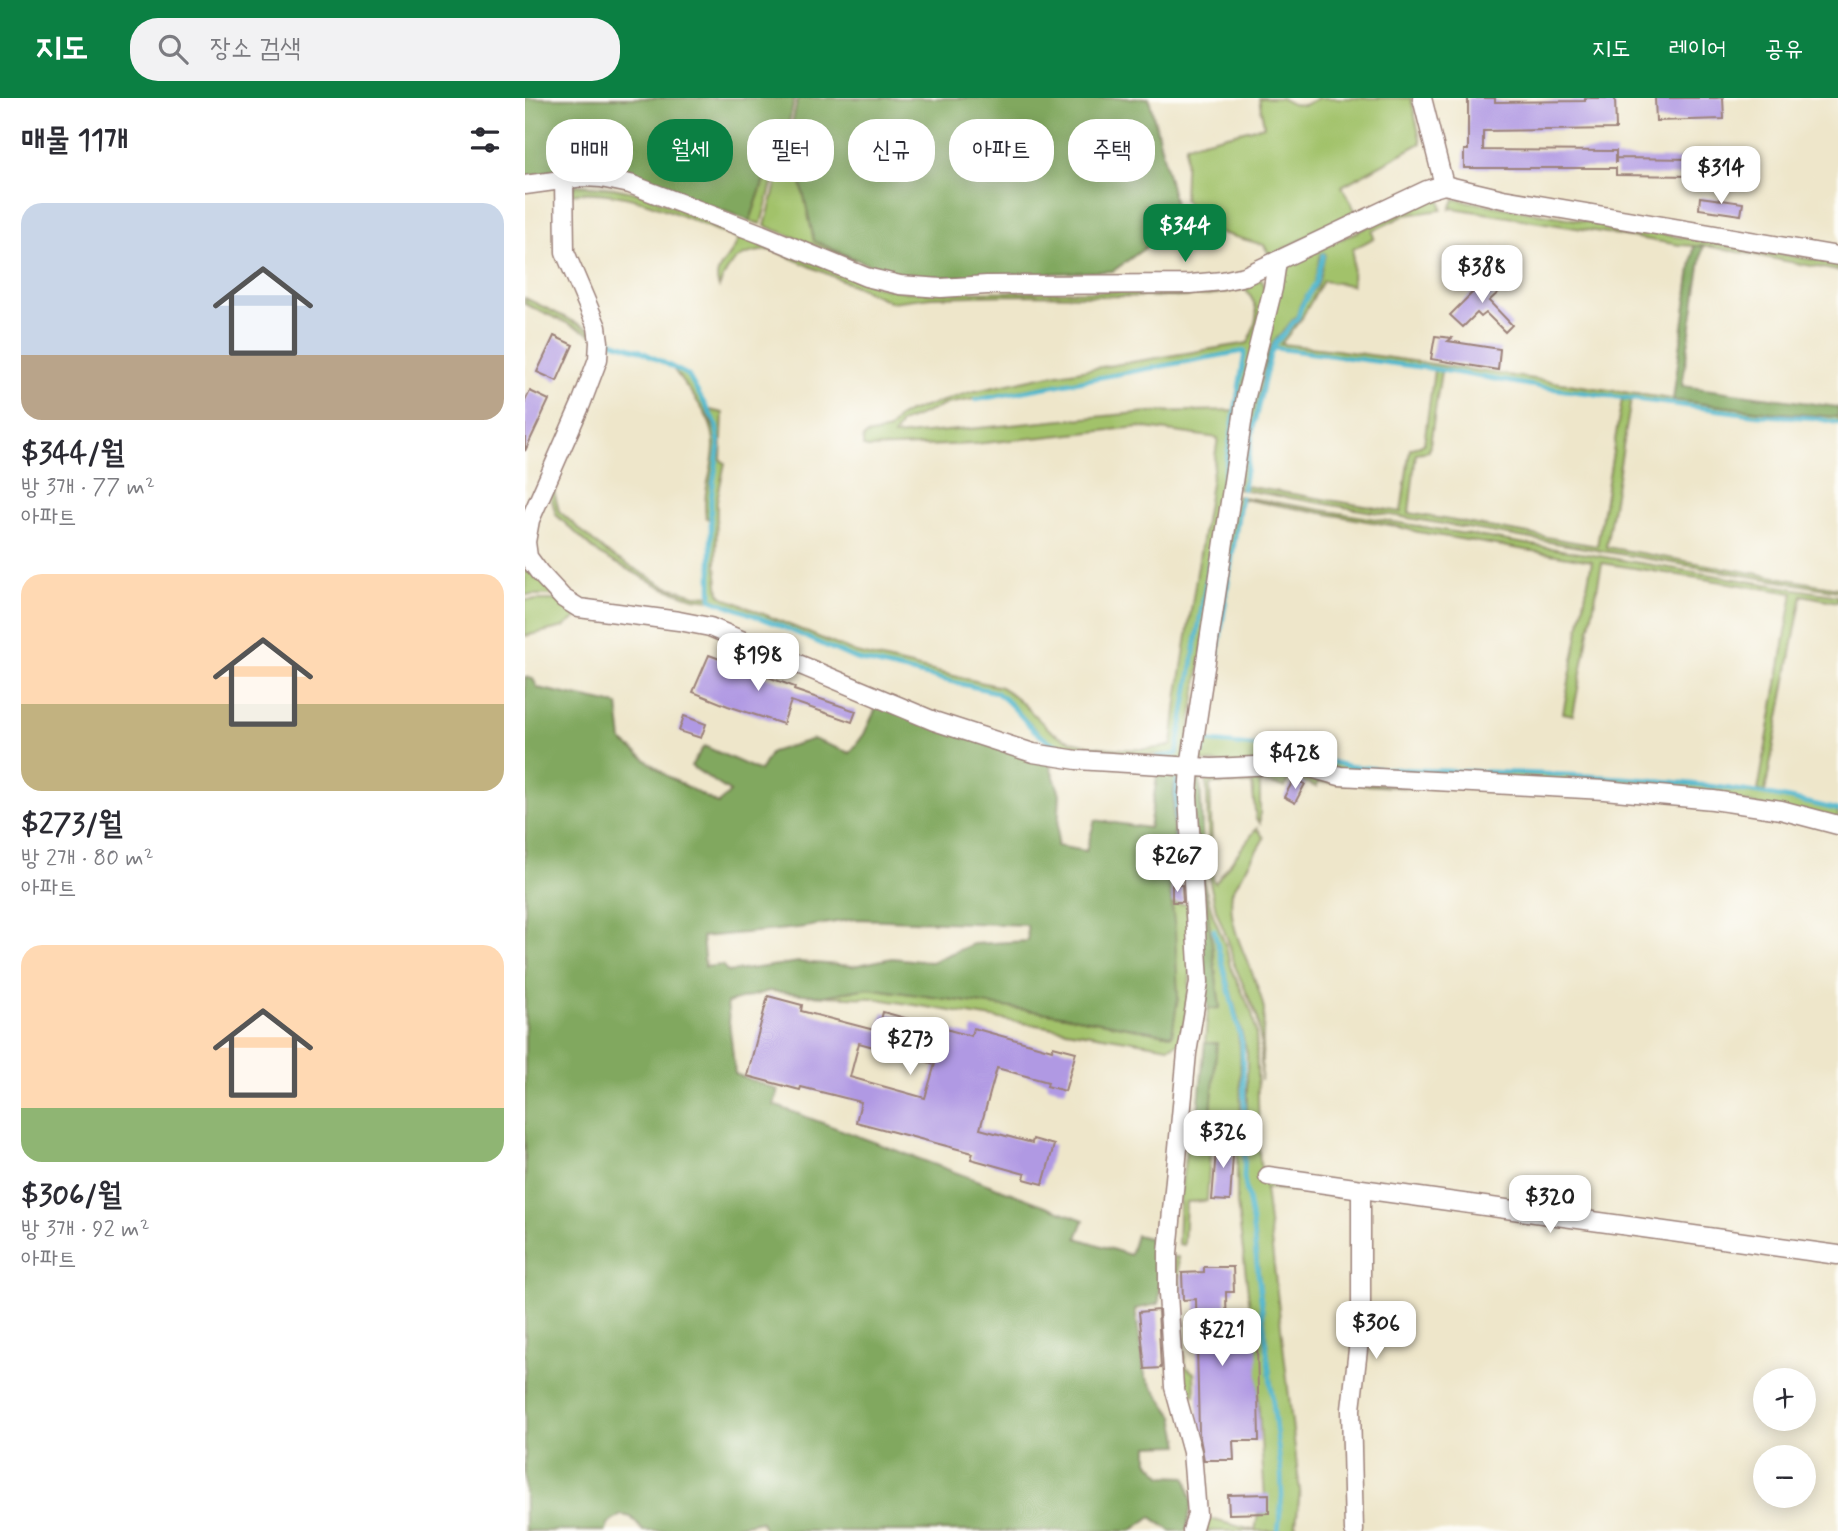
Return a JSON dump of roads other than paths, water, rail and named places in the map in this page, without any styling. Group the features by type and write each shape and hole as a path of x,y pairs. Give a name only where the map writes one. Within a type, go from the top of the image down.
{"street":[{"path":"1422,98 1444,185"},
{"path":"525,185 546,182"},
{"path":"564,182 565,252 597,327 598,359 530,520 526,542 528,557 539,572 563,598 579,608 679,621 710,628 934,722 1033,753 1077,760 1190,767 1235,768 1296,764 1340,776 1676,796 1748,804 1838,825"},
{"path":"620,182 761,233 866,278 900,285 941,288 987,285 1191,284 1222,281 1245,276 1427,190 1444,185 1517,202 1838,256"},
{"path":"1192,1531 1197,1514 1192,1452 1174,1387 1168,1294 1168,1252 1187,1053 1199,982 1188,796 1190,767 1244,409 1277,261"},
{"path":"1268,1176 1838,1255"},
{"path":"1354,1531 1351,1409 1361,1324 1361,1190"}],"waterway":[{"path":"1243,489 1270,356 1275,344 1298,317 1316,282 1323,255"},
{"path":"603,339 639,350 688,375 716,424 719,444 711,500 711,599 855,659 995,692 1034,730 1056,745 1110,754"},
{"path":"1273,348 1434,369 1540,387 1838,423"},
{"path":"976,400 1245,351 1177,754 1157,757"},
{"path":"1203,753 1241,497"},
{"path":"1205,741 1281,749 1348,766 1370,768 1664,781 1781,797 1838,810"},
{"path":"1177,781 1176,821 1181,859"},
{"path":"1214,930 1242,1043 1245,1131"},
{"path":"1245,1139 1244,1178 1251,1214 1281,1472 1282,1496 1278,1531"}]}
